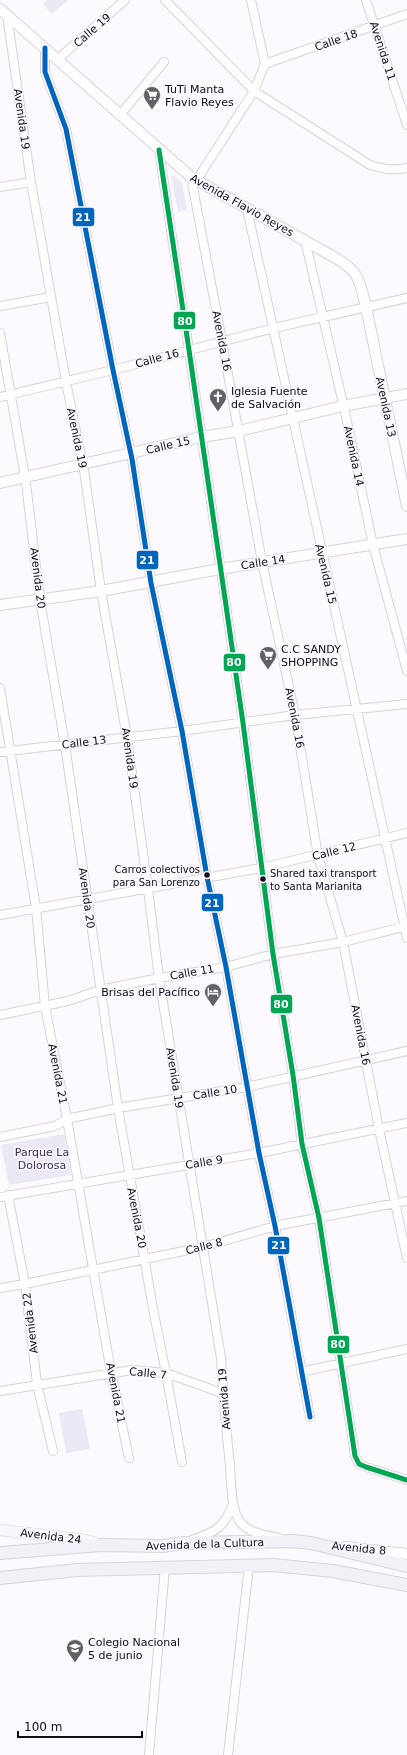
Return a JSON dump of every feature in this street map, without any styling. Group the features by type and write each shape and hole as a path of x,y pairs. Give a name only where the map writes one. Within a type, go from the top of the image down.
{"main road":[{"name":"Avenida 24","path":"0,1530 86,1540 102,1545"},
{"name":"Avenida de la Cultura","path":"0,1553 102,1545 163,1546 184,1542 293,1542 311,1543 407,1566"},
{"name":"Avenida de la Cultura","path":"0,1578 77,1570 249,1565 305,1567 406,1584"}],"street":[{"name":"Calle 19","path":"58,59 125,0"},
{"path":"165,0 254,91 370,165 381,169 395,170 407,168"},
{"path":"194,179 254,91 265,64 251,0"},
{"name":"Avenida 11","path":"366,0 407,125"},
{"name":"Avenida Flavio Reyes","path":"3,12 58,59 159,150 194,179 305,240 353,269 359,280 366,307"},
{"name":"Avenida 19","path":"3,12 66,382 83,465 101,591 127,736 159,978 221,1358 222,1393 234,1503 239,1521 248,1529 293,1542"},
{"name":"Calle 18","path":"265,64 375,27 407,14"},
{"path":"45,48 45,72 66,130 131,454 151,582 182,731 207,877 226,967 310,1417"},
{"path":"120,115 164,62"},
{"path":"159,150 243,723 273,954 293,1075 302,1144 319,1218 342,1362 355,1456 359,1464 407,1480"},
{"name":"Avenida 16","path":"194,179 262,562 296,715 318,856 343,942 379,1129 407,1258"},
{"path":"0,187 31,182"},
{"name":"Avenida 15","path":"247,209 322,554 406,926 407,938"},
{"name":"Avenida 14","path":"305,240 373,545 407,672"},
{"path":"0,306 51,297"},
{"name":"Calle 16","path":"0,397 66,382 274,328 407,298"},
{"name":"Avenida 13","path":"366,307 407,506"},
{"name":"Avenida 20","path":"0,333 24,478 40,600 65,745 118,1108 154,1314 182,1462"},
{"name":"Calle 15","path":"0,483 201,437 239,431 342,406 407,394"},
{"name":"Calle 14","path":"0,605 101,591 220,569 322,554 407,539"},
{"name":"Avenida 21","path":"0,688 36,908 45,1006 67,1119 111,1372 129,1458"},
{"name":"Calle 13","path":"0,752 127,736 182,731 296,715 407,704"},
{"name":"Calle 12","path":"0,915 261,868 318,856 407,834"},
{"name":"Calle 11","path":"0,1015 68,1001 100,990 159,978 226,967 273,954 343,942 406,926"},
{"name":"Calle 10","path":"0,1137 55,1126 67,1119 118,1108 248,1087 293,1075 407,1051"},
{"name":"Calle 9","path":"4,1196 189,1164 260,1154 407,1123"},
{"name":"Avenida 22","path":"4,1196 25,1284 37,1384 53,1451"},
{"name":"Calle 8","path":"0,1288 203,1247 275,1226 407,1201"},
{"path":"301,1372 407,1349"},
{"name":"Calle 7","path":"0,1391 111,1372 132,1370 166,1373 222,1393"},
{"path":"184,1542 214,1532 230,1514 234,1503"},
{"name":"Avenida 8","path":"311,1543 407,1554"},
{"path":"228,1755 249,1565"},
{"path":"149,1755 165,1567"}],"green space":[{"path":"47,0 68,0 52,14 43,4"},
{"path":"173,175 182,183 187,210 178,212 171,177"},
{"name":"Parque La Dolorosa","path":"64,1134 71,1175 9,1185 1,1145"},
{"path":"82,1409 90,1449 66,1453 59,1413"}],"transit line":[{"name":"21","path":"45,48 45,72 66,129 132,459 151,583 182,731 207,877 226,967 259,1153 275,1226 310,1417"},
{"name":"80","path":"159,150 243,723 273,954 293,1075 302,1144 319,1218 355,1456 359,1464 407,1480"}],"place":[{"name":"TuTi Manta Flavio Reyes","path":"152,110"},
{"name":"Iglesia Fuente de Salvación","path":"218,412"},
{"name":"C.C SANDY SHOPPING","path":"268,670"},
{"name":"Carros colectivos para San Lorenzo","path":"207,875"},
{"name":"Shared taxi transport to Santa Marianita","path":"263,879"},
{"name":"Brisas del Pacífico","path":"213,1007"},
{"name":"Colegio Nacional 5 de junio","path":"75,1663"}]}
